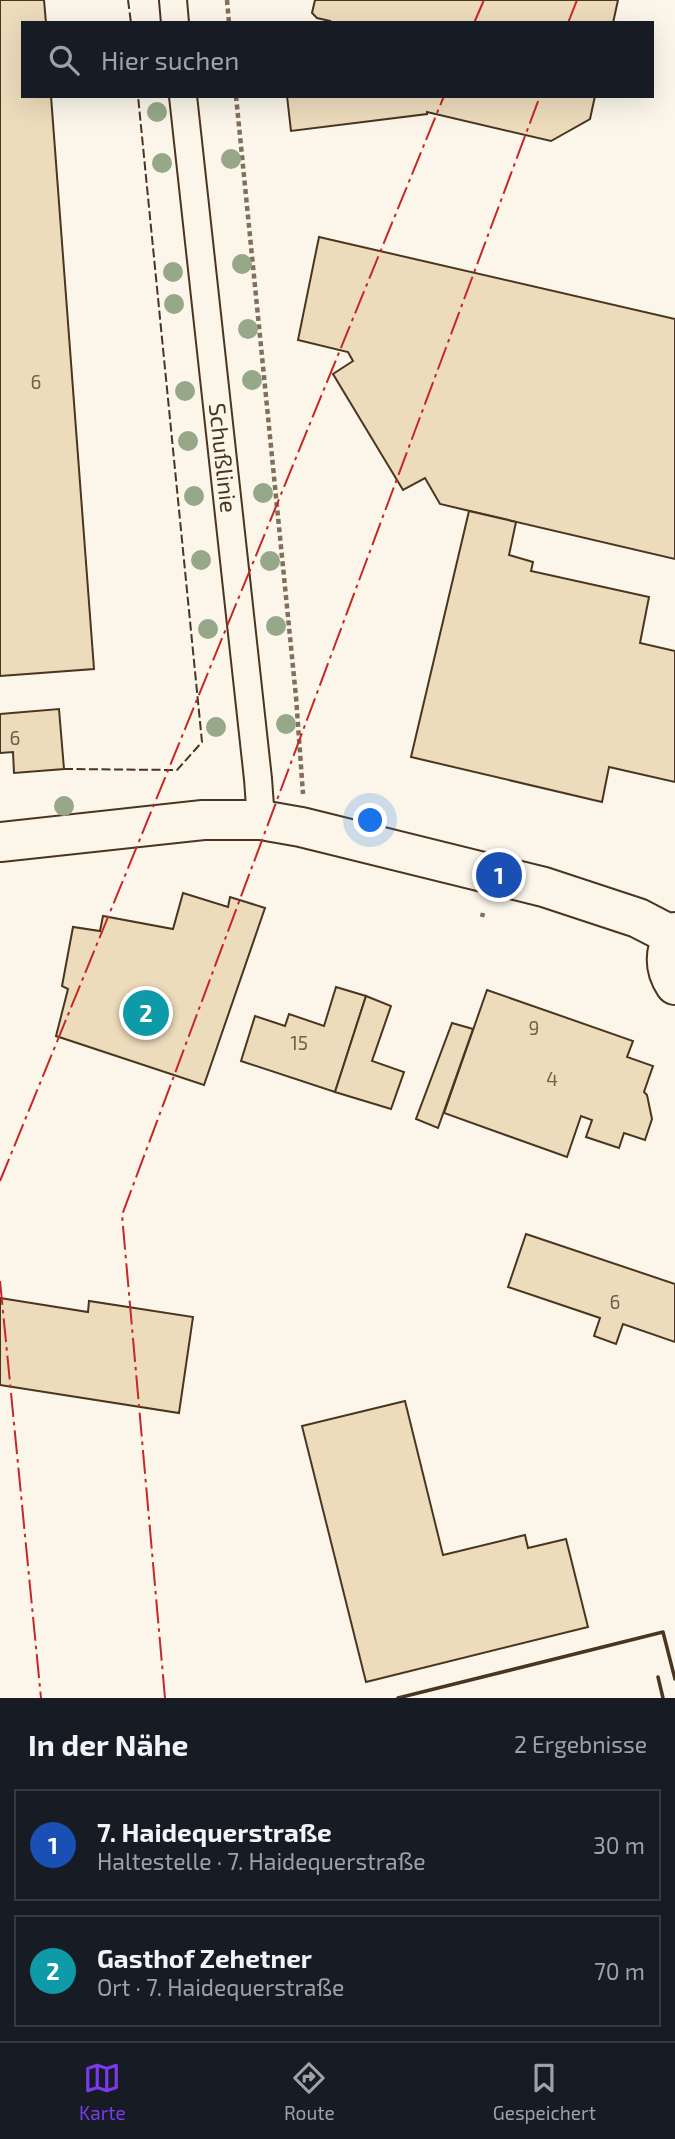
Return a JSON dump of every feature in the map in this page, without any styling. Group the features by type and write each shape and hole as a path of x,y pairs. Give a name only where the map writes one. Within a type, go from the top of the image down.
{"main road":[{"path":"0,842 203,820 261,820 301,827 544,887 638,918 674,934 668,945 666,961 669,976 675,985"}],"street":[{"path":"173,0 175,21"},
{"name":"Schußlinie","path":"183,98 261,820"}],"path":[{"path":"227,0 229,21"},
{"path":"236,98 302,759 304,784 301,827"}],"building":[{"path":"0,0 44,0 46,21 21,21 21,98 51,98 94,669 0,676"},
{"path":"315,0 618,0 613,21 330,21 317,18 312,13"},
{"path":"287,98 595,98 590,119 551,141 427,112 291,131"},
{"path":"319,237 675,319 675,559 440,504 425,478 403,490 333,374 353,361 348,352 298,340"},
{"path":"469,511 516,522 509,555 533,562 531,571 649,597 640,643 675,651 675,782 609,767 602,802 411,757"},
{"path":"59,709 64,769 14,773 13,752 0,753 0,714"},
{"path":"183,893 228,907 230,897 265,908 204,1085 56,1036 68,989 62,986 73,927 100,931 103,916 173,929"},
{"path":"336,987 366,996 335,1092 241,1061 255,1016 285,1026 289,1014 324,1026"},
{"path":"487,990 633,1041 627,1057 653,1066 644,1092 652,1119 645,1140 624,1133 619,1148 586,1137 592,1120 581,1116 567,1157 444,1113"},
{"path":"366,996 391,1006 372,1061 404,1072 391,1109 335,1092"},
{"path":"452,1023 473,1029 438,1128 416,1119"},
{"path":"526,1234 675,1284 675,1342 623,1324 616,1344 594,1336 600,1318 508,1287"},
{"path":"0,1298 88,1312 89,1301 193,1317 179,1413 0,1385"},
{"path":"405,1401 443,1555 525,1535 528,1548 566,1539 588,1627 366,1682 302,1426"}],"fence":[{"path":"128,0 131,21"},
{"path":"64,769 177,770 202,742 138,98"}],"wall":[{"path":"398,1698 663,1632 675,1679"},
{"path":"658,1677 663,1698"}],"power":[{"path":"475,21 484,0"},
{"path":"569,21 577,0"},
{"path":"0,1181 443,98"},
{"path":"165,1698 122,1215 539,98"},
{"path":"0,1281 41,1698"}],"place":[{"name":"7. Haidequerstraße","path":"499,875"},
{"name":"Gasthof Zehetner","path":"146,1013"}]}
